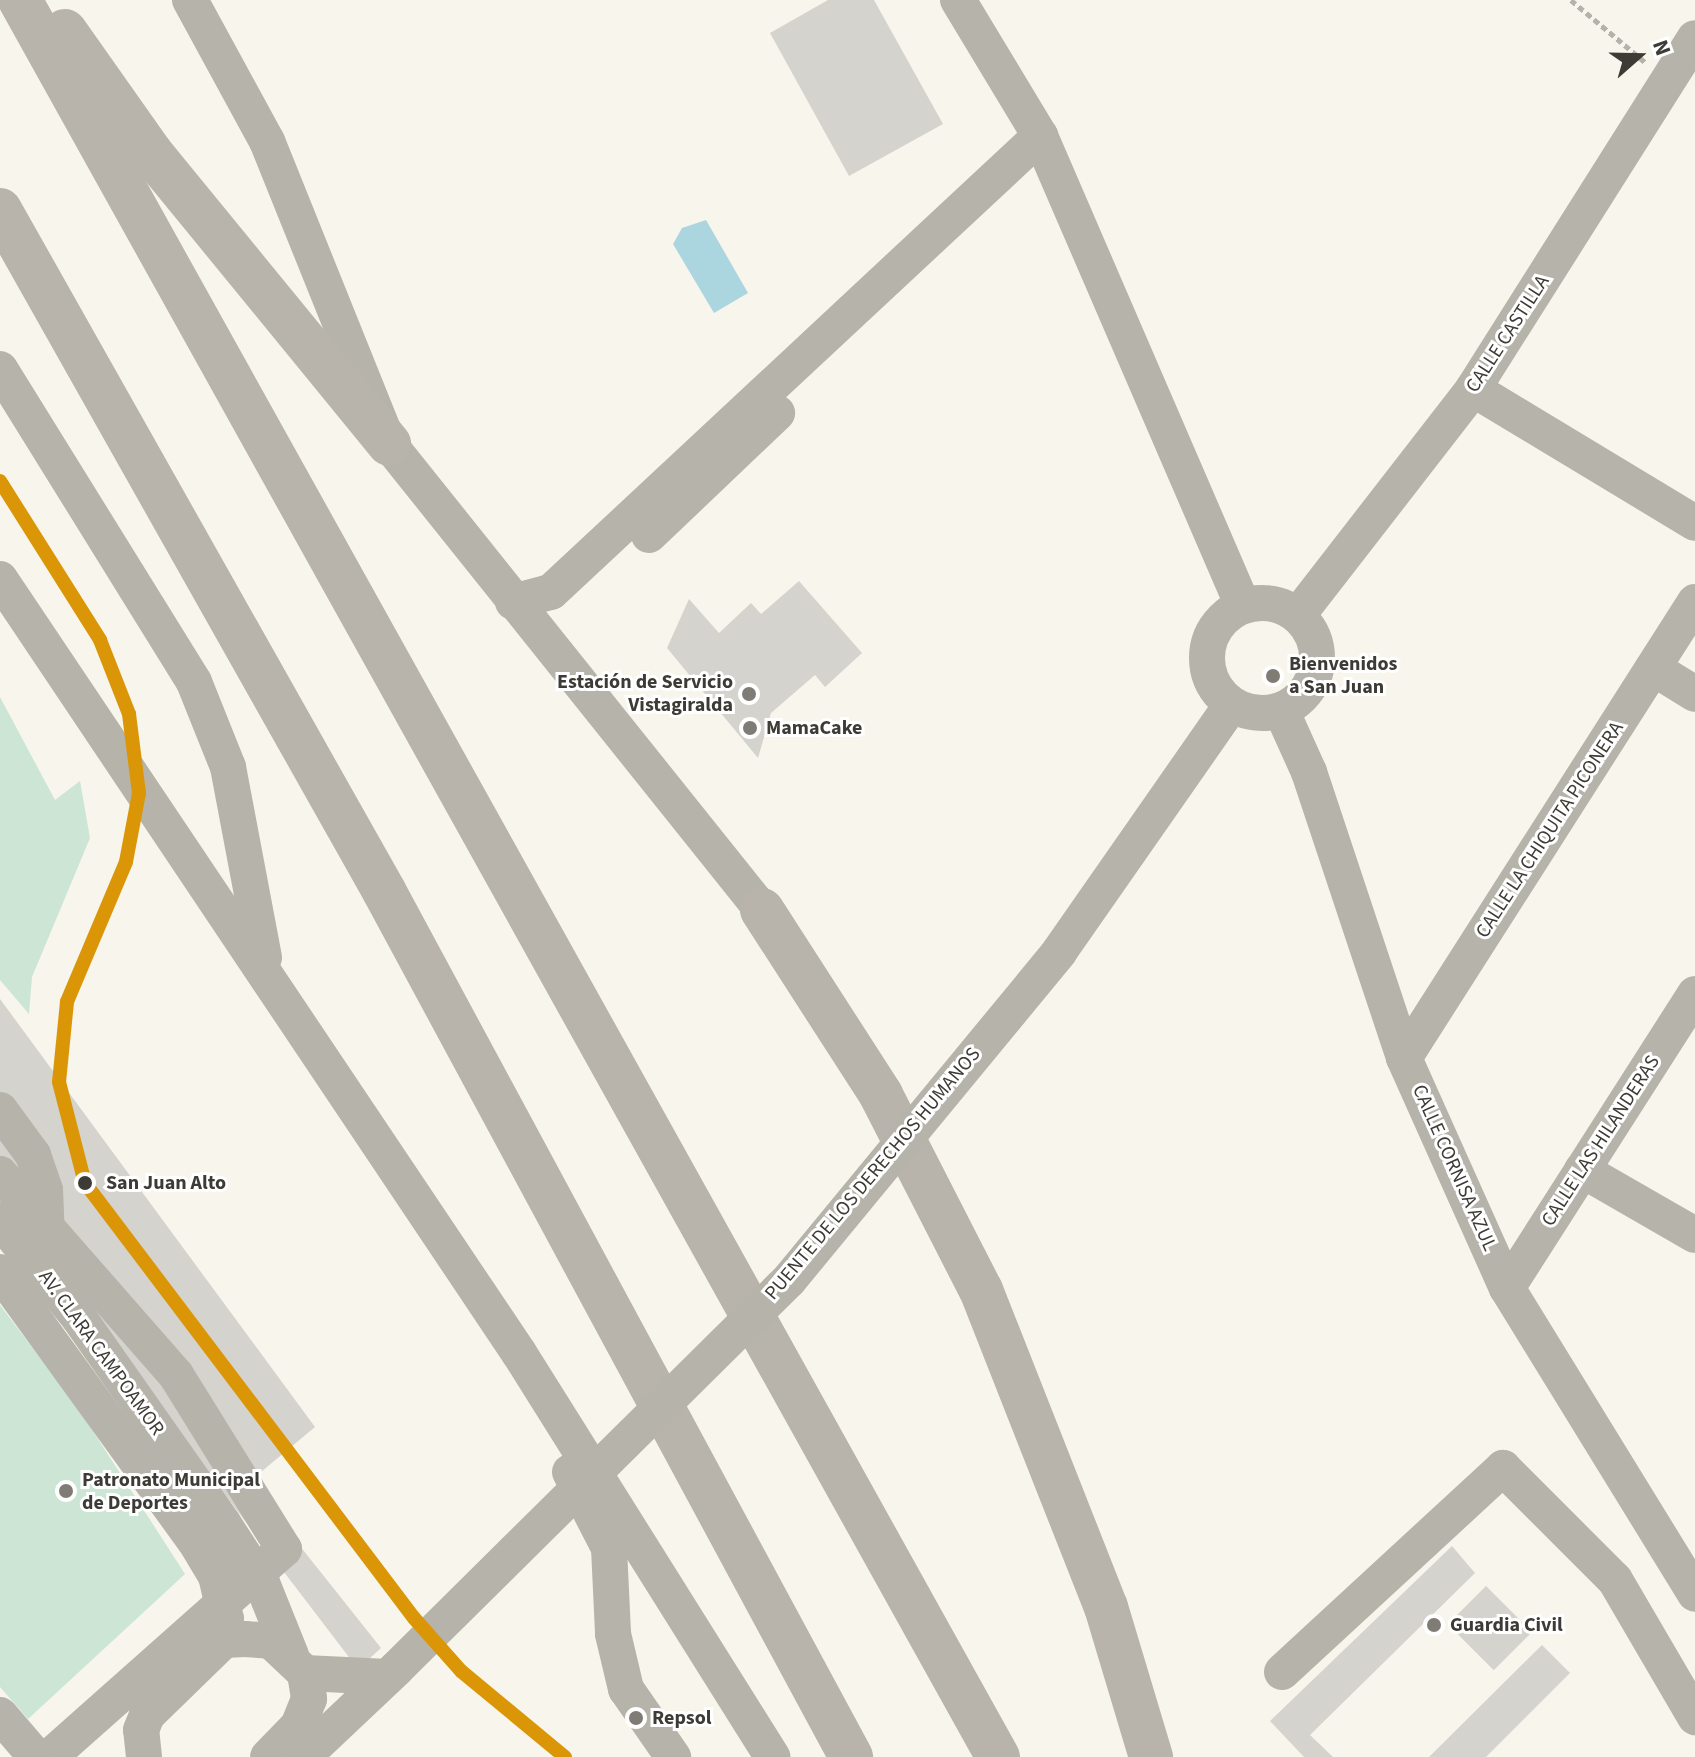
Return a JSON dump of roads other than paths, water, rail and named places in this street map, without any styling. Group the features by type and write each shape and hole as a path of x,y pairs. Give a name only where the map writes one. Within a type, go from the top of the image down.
{"main road":[{"path":"20,0 998,1757"},
{"path":"44,0 151,153 389,444"},
{"path":"0,210 384,891 851,1757"},
{"path":"762,910 881,1095 981,1290 1106,1607 1151,1757"}],"street":[{"path":"190,0 267,141 389,444 762,910"},
{"path":"958,0 1040,136 1243,606"},
{"name":"CALLE CASTILLA","path":"1298,615 1473,389 1695,38"},
{"path":"513,602 551,592 1040,136"},
{"path":"560,661 555,635 562,610 726,467 848,337 890,277"},
{"path":"0,369 194,682 228,767 267,974"},
{"path":"1473,389 1695,523"},
{"path":"0,579 478,1292 772,1757"},
{"name":"CALLE LA CHIQUITA PICONERA","path":"1404,1058 1695,602"},
{"path":"1271,603 1298,615 1315,640 1316,673 1296,702 1264,714 1232,704 1210,677 1207,660 1216,627 1243,606 1271,603"},
{"path":"1653,668 1695,694"},
{"name":"PUENTE DE LOS DERECHOS HUMANOS","path":"288,1747 392,1673 789,1280 1059,952 1232,704"},
{"name":"CALLE CORNISA AZUL","path":"1281,710 1309,772 1404,1058 1507,1288 1695,1594"},
{"name":"CALLE LAS HILANDERAS","path":"1507,1288 1695,994"},
{"path":"0,1110 33,1155 45,1190 48,1266 60,1295"},
{"path":"1582,1170 1695,1235"},
{"path":"0,1174 176,1375 284,1549 78,1731 39,1754"},
{"name":"AV. CLARA CAMPOAMOR","path":"0,1220 60,1295 262,1583 298,1664"},
{"name":"AV. CLARA CAMPOAMOR","path":"0,1272 52,1336 216,1576 226,1619 224,1640"},
{"path":"478,1292 609,1548 613,1634 626,1689 673,1757"},
{"path":"1282,1672 1503,1468 1615,1580 1695,1717"},
{"path":"39,1754 216,1576"},
{"path":"133,1754 147,1715 224,1640 271,1641 298,1664 309,1699 288,1747"},
{"path":"298,1664 392,1673"},
{"path":"0,1715 39,1754"}],"water":[{"path":"706,220 748,293 714,313 673,244 682,228"}],"place":[{"name":"Bienvenidos a San Juan","path":"1273,676"},
{"name":"Estación de Servicio Vistagiralda","path":"749,694"},
{"name":"MamaCake","path":"750,728"},
{"name":"San Juan Alto","path":"85,1183"},
{"name":"Patronato Municipal de Deportes","path":"66,1491"},
{"name":"Guardia Civil","path":"1434,1625"},
{"name":"Repsol","path":"636,1718"}]}
